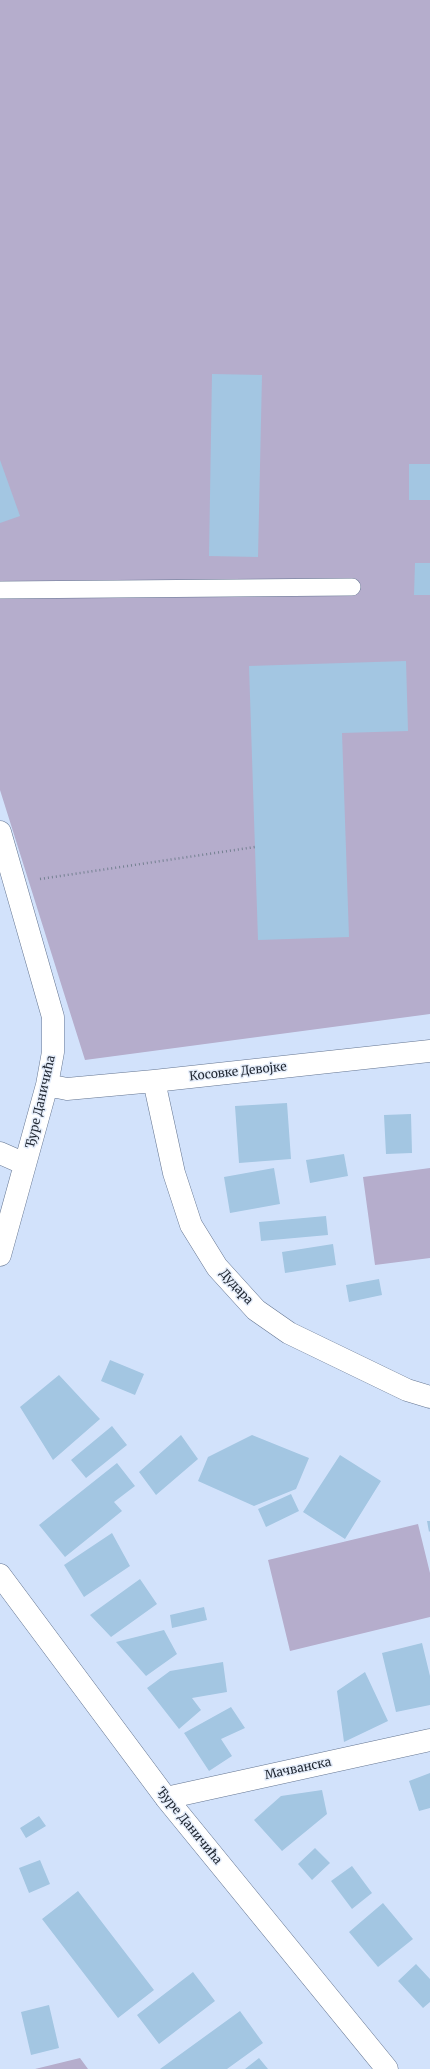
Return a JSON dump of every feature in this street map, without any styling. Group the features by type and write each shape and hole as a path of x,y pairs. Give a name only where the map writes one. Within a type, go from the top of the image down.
{"street":[{"name":"Ђуре Даничића","path":"0,832 19,892 53,1017 53,1052 47,1085 0,1255"},
{"name":"Косовке Девојке","path":"47,1085 67,1089 430,1051"},
{"name":"Дудара","path":"154,1081 174,1173 191,1225 217,1267 256,1310 289,1333 407,1390 430,1397"},
{"path":"0,1153 25,1164"},
{"name":"Ђуре Даничића","path":"0,1575 166,1798 387,2069"},
{"name":"Мачванска","path":"166,1798 430,1740"}],"lane":[{"path":"0,590 352,587"}],"path":[{"path":"19,892 25,885 45,877 255,847"}],"shaded area":[{"path":"0,0 430,0 430,1014 85,1060 0,790"},
{"path":"430,1168 430,1258 375,1265 363,1177"},
{"path":"418,1524 430,1573 430,1617 290,1651 268,1560"},
{"path":"80,2058 88,2069 35,2069"}],"building":[{"path":"212,374 262,375 258,557 209,556"},
{"path":"0,460 20,516 0,523"},
{"path":"409,464 430,464 430,500 409,500"},
{"path":"415,563 430,563 430,595 414,595"},
{"path":"406,661 408,731 342,733 349,937 258,940 249,666"},
{"path":"287,1103 291,1159 239,1163 235,1106"},
{"path":"411,1114 412,1153 386,1154 384,1115"},
{"path":"344,1154 348,1176 310,1183 306,1160"},
{"path":"274,1168 280,1204 230,1213 224,1177"},
{"path":"326,1216 328,1235 261,1241 259,1222"},
{"path":"333,1244 336,1265 285,1273 282,1252"},
{"path":"379,1279 382,1295 349,1302 346,1285"},
{"path":"110,1360 144,1374 135,1395 101,1381"},
{"path":"59,1375 100,1419 53,1460 20,1407"},
{"path":"112,1426 127,1445 86,1478 71,1460"},
{"path":"181,1435 198,1459 156,1495 139,1472"},
{"path":"252,1435 309,1458 296,1489 254,1506 198,1481 208,1457"},
{"path":"340,1455 381,1481 345,1539 303,1512"},
{"path":"117,1463 135,1486 114,1502 122,1511 65,1557 39,1525"},
{"path":"291,1494 299,1511 266,1527 258,1509"},
{"path":"427,1521 430,1521 429,1532"},
{"path":"112,1533 130,1566 84,1597 64,1565"},
{"path":"140,1579 157,1604 111,1637 90,1615"},
{"path":"204,1607 207,1620 172,1628 170,1615"},
{"path":"164,1630 177,1654 146,1676 116,1642"},
{"path":"422,1643 430,1676 430,1705 396,1712 382,1653"},
{"path":"223,1662 227,1692 192,1698 201,1710 179,1729 147,1688 170,1671"},
{"path":"365,1672 388,1721 344,1742 337,1691"},
{"path":"231,1707 245,1728 221,1739 232,1756 209,1771 184,1733"},
{"path":"430,1773 430,1808 419,1811 409,1781"},
{"path":"322,1790 327,1814 282,1851 254,1820 281,1796"},
{"path":"39,1816 46,1826 26,1838 20,1828"},
{"path":"315,1848 330,1863 312,1880 298,1864"},
{"path":"40,1860 50,1884 29,1893 19,1868"},
{"path":"352,1866 372,1893 352,1909 331,1881"},
{"path":"78,1891 154,1990 118,2018 42,1919"},
{"path":"383,1903 413,1939 378,1967 349,1932"},
{"path":"416,1964 430,1979 430,2002 423,2008 398,1981"},
{"path":"193,1972 215,2001 159,2044 137,2015"},
{"path":"49,2005 59,2048 31,2055 21,2012"},
{"path":"240,2011 263,2043 227,2069 160,2069"},
{"path":"259,2058 268,2069 245,2069"}]}
